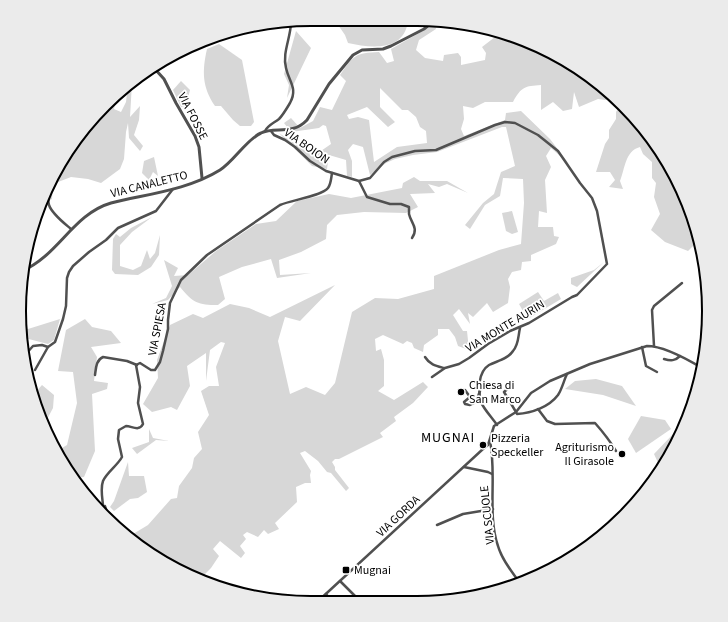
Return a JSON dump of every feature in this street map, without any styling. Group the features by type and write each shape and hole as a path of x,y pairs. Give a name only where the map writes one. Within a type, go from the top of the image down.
{"street":[{"path":"265,132 267,128 282,115 293,95 293,85 286,68 288,40 291,27"},
{"name":"VIA CANALETTO","path":"29,267 52,251 71,229 90,213 104,205 188,184 224,167 255,137 265,132 290,129 305,122 329,84 356,53 362,50 388,48 427,27"},
{"name":"VIA FOSSE","path":"157,71 164,79 195,136 199,147 202,178"},
{"name":"VIA MONTE AURIN","path":"359,181 370,178 384,162 392,157 415,151 436,150 484,129 505,122 515,124 538,136 558,151 592,198 597,211 607,264 577,295 520,328 510,331 459,364 445,368 432,377"},
{"name":"VIA BOION","path":"271,131 274,135 295,147 310,161 326,172 359,181"},
{"name":"VIA SPIESA","path":"104,507 103,481 122,457 118,439 120,430 126,426 139,429 143,424 138,403 140,387 137,364 140,363 151,370 155,370 157,368 164,351 168,329 170,303 181,280 192,268 213,251 280,204 324,191 330,184 332,174"},
{"path":"359,181 367,197 390,204 401,204 409,207 409,215 415,226 415,234 412,238"},
{"path":"35,370 48,347 55,342 66,306 67,278 73,266 106,240 118,228 156,211 173,188"},
{"path":"49,199 50,206 54,212 71,229"},
{"path":"654,346 652,310 654,306 682,283"},
{"path":"520,328 517,344 510,356 486,367 481,374 481,403 497,425 516,412 531,393 550,381 590,364 617,356 642,346 654,346 680,356 697,365"},
{"path":"28,351 33,346 42,345 48,347"},
{"path":"642,346 646,366 657,372"},
{"path":"664,359 673,361 680,356"},
{"path":"95,375 97,364 100,358 103,357 137,364"},
{"path":"424,357 429,363 445,368"},
{"path":"512,385 504,392 516,412 518,414 530,412 548,404 558,394 568,374"},
{"path":"466,390 470,397 464,402 465,404 470,405 476,402 480,391"},
{"path":"538,409 547,421 556,424 595,423 601,432 609,438 616,451"},
{"name":"VIA GORDA","path":"326,594 488,445 494,426 497,425"},
{"name":"VIA SCUOLE","path":"490,440 493,454 493,509 497,545 516,578"},
{"path":"464,466 492,474"},
{"path":"104,502 106,510"},
{"path":"437,525 468,513 493,509"},
{"path":"340,581 355,596"}],"shaded area":[{"path":"339,26 406,26 400,38 385,46 367,46 348,43"},
{"path":"430,27 436,27 436,29 419,40 416,50 425,58 443,61 444,55 458,53 461,57 461,65 485,60 486,53 482,47 495,37 509,41 543,55 560,64 608,100 598,99 579,107 574,92 572,109 563,111 553,102 541,110 541,85 524,88 518,93 513,102 485,102 473,108 463,106 464,119 461,129 464,136 505,120 506,113 521,111 550,139 569,164 551,148 546,156 551,167 545,180 547,213 539,211 538,227 553,227 554,236 559,237 556,244 531,255 531,261 522,262 521,270 512,272 508,279 510,287 508,303 493,312 487,303 473,317 468,313 470,324 459,309 453,315 463,331 467,331 469,350 458,346 455,337 449,329 438,329 438,335 424,345 423,352 414,348 412,343 407,341 403,344 383,335 375,339 376,351 381,349 384,360 384,386 378,391 394,400 423,382 428,387 413,403 394,417 396,421 380,433 383,437 339,459 335,459 332,462 335,470 349,488 346,491 331,473 327,472 318,461 305,451 300,453 311,471 311,483 305,483 296,487 297,502 275,523 279,529 268,534 264,530 258,537 247,532 243,535 246,539 240,546 245,553 241,558 220,541 213,549 219,556 204,575 168,558 134,534 148,525 171,499 177,498 179,486 192,468 194,458 202,449 198,432 209,415 201,391 209,386 219,386 216,367 225,343 221,342 210,350 206,381 206,353 187,366 190,386 177,410 171,407 152,412 143,404 158,378 157,360 170,325 193,314 203,318 230,304 249,308 270,317 335,285 300,321 285,317 278,341 290,394 306,387 325,395 335,383 352,312 375,298 398,299 434,289 434,276 499,250 521,244 524,203 523,179 503,178 500,196 485,205 470,229 465,225 483,203 494,194 501,172 515,166 506,127 502,127 437,152 395,159 386,163 370,175 363,147 353,144 348,150 352,161 352,177 347,176 346,160 329,155 327,169 312,166 279,133 315,157 318,153 331,144 326,126 323,125 319,128 291,132 284,123 291,118 300,128 313,121 320,107 332,110 346,81 340,75 356,56 365,53 379,52 387,63 394,61 391,49","holes":["380,88 402,110 408,110 416,117 420,127 426,131 427,143 397,147 374,162 369,120 358,117 349,119 347,115 367,107 388,127 395,122 380,107"]},
{"path":"296,31 311,48 287,98 289,85 284,74"},
{"path":"219,44 242,60 254,122 251,126 240,126 221,106 215,106 205,85 204,65 207,49"},
{"path":"181,81 190,90 186,106 181,107 173,90"},
{"path":"132,90 130,117 140,106 139,120 134,135 143,146 140,151 129,138 128,123 124,159 120,169 101,183 88,179 71,177 56,183 74,153 109,109 115,104 114,109 121,112 126,102 127,94"},
{"path":"618,108 643,138 654,153 673,185 687,219 694,245 688,251 665,242 651,230 660,214 654,197 656,183 652,178 652,162 643,154 640,147 631,152 628,156 620,181 623,189 609,187 615,180 610,172 596,172 605,144 609,138 609,130 616,119 616,112"},
{"path":"154,157 158,176 153,172 149,180 142,173 144,161"},
{"path":"414,177 420,181 447,181 468,193 447,184 439,187 428,184 435,193 410,194 418,207 406,213 364,212 337,215 327,225 326,239 301,252 279,260 280,275 311,273 277,278 271,259 242,267 219,277 225,299 218,305 201,304 196,302 192,300 180,287 168,300 152,304 166,298 172,286 164,260 178,268 174,276 188,275 216,251 256,224 276,221 297,201 329,194 351,198 402,188 403,183"},
{"path":"53,191 52,199 48,201"},
{"path":"512,211 518,232 512,234 506,231 502,213"},
{"path":"152,217 132,232 120,245 120,266 133,270 141,266 147,250 150,259 155,253 160,235 159,255 151,267 138,275 115,274 112,270 113,239 116,234 120,237 131,228"},
{"path":"604,262 577,287 571,284 571,278 594,270"},
{"path":"538,292 544,301 558,293 561,299 526,320 527,318 519,304"},
{"path":"60,319 54,340 48,344 27,339 28,329"},
{"path":"85,319 92,327 111,331 121,343 91,347 97,357 94,381 108,383 107,389 92,394 95,451 84,477 80,477 61,449 67,445 77,403 73,372 58,371 66,330"},
{"path":"596,379 622,386 636,406 603,395 565,389 575,381"},
{"path":"42,385 54,395 53,408 47,419 41,403 37,390"},
{"path":"641,416 665,420 671,429 636,453 628,439"},
{"path":"149,429 153,438 169,441 156,440 137,454 132,448 149,442"},
{"path":"674,433 675,433 658,463 654,454"},
{"path":"128,462 129,476 144,476 147,492 138,498 130,499 114,511 110,507 114,501"}],"place":[{"name":"Chiesa di San Marco","path":"461,392"},
{"name":"Pizzeria Speckeller","path":"483,445"},
{"name":"Agriturismo Il Girasole","path":"622,454"},
{"name":"Mugnai","path":"346,570"}],"district":[{"name":"MUGNAI","path":"448,437"}]}
